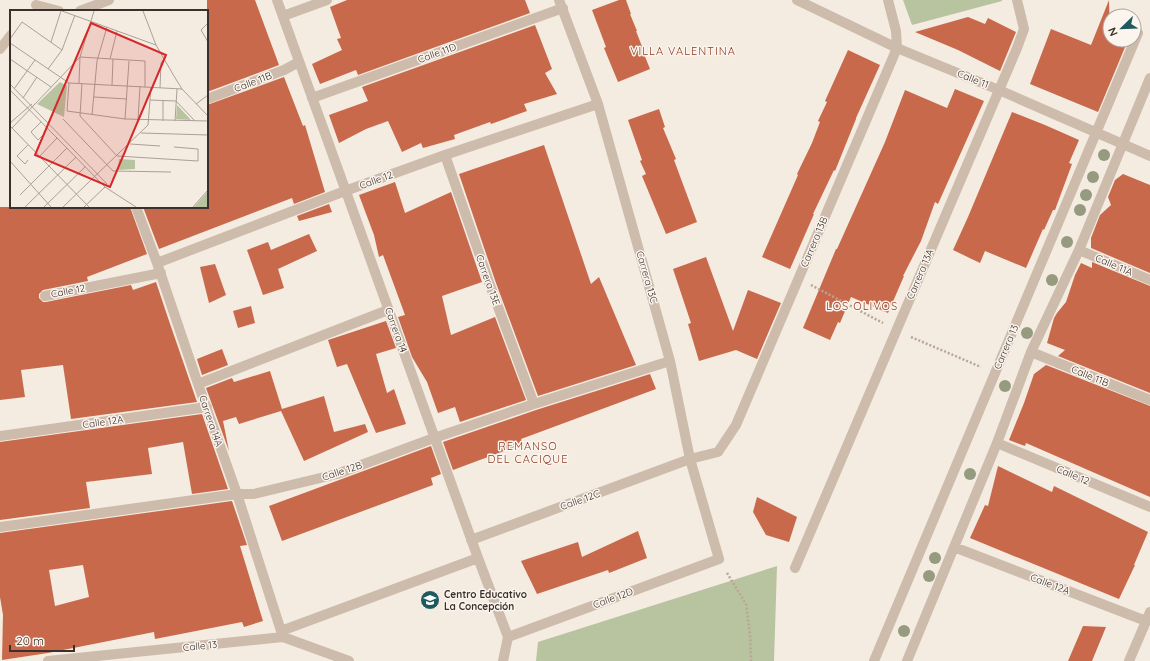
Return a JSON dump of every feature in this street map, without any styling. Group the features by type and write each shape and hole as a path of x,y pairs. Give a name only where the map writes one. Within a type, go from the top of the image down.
{"street":[{"path":"83,10 109,0"},
{"name":"Carrera 14","path":"277,0 434,438 508,638"},
{"path":"283,16 327,0"},
{"name":"Calle 11","path":"797,0 897,48 999,90 1150,156"},
{"name":"Carrera 13B","path":"690,459 718,452 736,425 897,48 896,31 888,0"},
{"name":"Carrera 13A","path":"795,568 1017,48 1024,29 1017,0"},
{"name":"Calle 11D","path":"312,98 561,4"},
{"name":"Carrera 13C","path":"561,4 598,104 670,361 690,459 718,559"},
{"path":"35,5 55,10"},
{"path":"0,49 10,37"},
{"name":"Carrera 13","path":"874,661 1132,48"},
{"name":"Calle 11B","path":"208,100 284,70 299,62"},
{"path":"907,661 997,443 1031,352 1079,250 1150,78"},
{"name":"Calle 12","path":"45,296 159,268 345,191 445,155 598,104"},
{"name":"Carrera 13E","path":"445,155 490,285 534,404"},
{"name":"Carrera 14A","path":"136,208 159,268 237,494 282,634"},
{"name":"Calle 11A","path":"1079,250 1150,280"},
{"path":"198,384 388,310"},
{"name":"Calle 11B","path":"1031,352 1150,400"},
{"name":"Calle 12B","path":"0,527 237,494 254,494 337,474 434,438 534,404 670,361"},
{"name":"Calle 12A","path":"0,436 207,407"},
{"name":"Calle 12","path":"997,443 1150,507"},
{"name":"Calle 12C","path":"471,540 690,459"},
{"name":"Calle 12A","path":"954,547 1148,616"},
{"path":"282,634 478,558"},
{"name":"Calle 12D","path":"508,638 718,559"},
{"path":"1129,661 1148,616"},
{"name":"Calle 13","path":"48,661 282,634 349,661"},
{"path":"503,661 508,638"}],"path":[{"path":"718,559 746,604 750,634 750,661"}],"green space":[{"path":"903,0 1002,0 1002,1 912,25"},
{"path":"777,566 774,661 536,661 538,642"}],"building":[{"path":"207,0 255,0 279,65 208,92"},
{"path":"347,0 525,0 530,13 358,75 356,70 320,84 312,64 342,50 337,39 341,38 330,7"},
{"path":"619,0 626,0 650,69 618,82 604,48 606,47 592,10"},
{"path":"1109,0 1109,8 1106,8"},
{"path":"968,17 985,24 988,18 1016,32 1000,71 958,50 915,32"},
{"path":"1102,18 1102,48 1125,48 1098,112 1030,84 1051,29 1091,45"},
{"path":"535,25 552,69 545,73 557,94 524,104 527,111 454,135 455,139 423,148 421,143 402,152 388,121 366,129 339,143 329,115 368,101 362,87"},
{"path":"848,50 880,65 856,118 835,171 834,170 813,214 790,269 762,257 798,175 797,174 812,143 820,122 818,121 827,102 825,101"},
{"path":"284,77 303,126 305,125 325,192 294,204 292,198 159,249 143,208 208,208 208,105"},
{"path":"955,89 984,101 938,204 935,202 921,241 903,276 888,313 851,297 840,323 838,322 830,340 803,328 836,249 885,142 905,90 947,108"},
{"path":"659,109 665,127 663,128 676,159 674,160 697,222 666,234 642,176 646,174 640,161 642,160 628,120"},
{"path":"1012,112 1079,140 1069,163 1072,164 1055,210 1053,210 1044,230 1043,229 1026,268 985,251 980,263 953,250"},
{"path":"544,145 591,284 599,277 636,365 538,396 496,283 459,174"},
{"path":"1123,174 1150,185 1150,273 1091,248 1091,238 1100,215 1111,205 1108,197 1115,180"},
{"path":"395,182 405,213 451,192 482,282 442,296 451,335 495,317 526,400 460,422 455,407 438,413 427,382 412,357 398,317 405,315 383,255 379,257 374,235 359,195"},
{"path":"329,204 332,212 299,221 297,216"},
{"path":"0,207 130,208 147,254 87,277 88,281 43,290 39,294 39,298 43,302 46,302 131,285 133,290 156,282 197,402 71,419 63,365 21,370 25,397 0,400"},
{"path":"309,234 317,251 278,269 284,288 263,295 247,250 268,242 271,250"},
{"path":"706,257 733,331 748,290 781,303 757,359 736,350 699,361 688,324 691,323 673,269"},
{"path":"1092,262 1150,286 1150,393 1058,356 1065,350 1047,343 1054,318 1066,302 1075,275 1081,263 1092,268"},
{"path":"215,264 226,295 209,303 200,267"},
{"path":"251,306 255,323 238,328 233,311"},
{"path":"386,321 396,348 376,354 387,393 394,389 406,424 376,433 347,364 337,367 328,340"},
{"path":"222,349 228,365 202,375 197,359"},
{"path":"1046,365 1150,406 1150,497 1026,443 1025,446 1009,440 1034,374"},
{"path":"270,371 282,409 324,396 334,432 365,424 368,432 304,461 281,411 239,424 236,417 223,421 229,451 206,388 232,378 234,382"},
{"path":"650,374 656,389 521,439 523,444 453,470 443,442 536,410"},
{"path":"202,414 228,489 192,494 183,442 148,448 152,474 86,482 90,508 0,520 0,442"},
{"path":"431,446 441,474 431,478 433,485 282,541 269,506"},
{"path":"998,466 1052,492 1054,486 1148,532 1119,599 970,538 985,505 988,506"},
{"path":"757,497 797,517 789,542 766,535 753,512"},
{"path":"232,501 247,545 240,546 263,621 244,627 242,622 155,639 154,632 48,653 2,660 3,615 0,597 0,533","holes":["83,565 89,597 55,606 49,570"]},
{"path":"638,531 647,558 609,573 608,570 537,594 521,561 578,542 582,557"},
{"path":"1083,626 1106,627 1092,661 1068,661"}],"place":[{"name":"Centro Educativo La Concepción","path":"430,600"}],"district":[{"name":"VILLA VALENTINA","path":"683,51"},
{"name":"LOS OLIVOS","path":"862,306"},
{"name":"REMANSO DEL CACIQUE","path":"528,452"}]}
